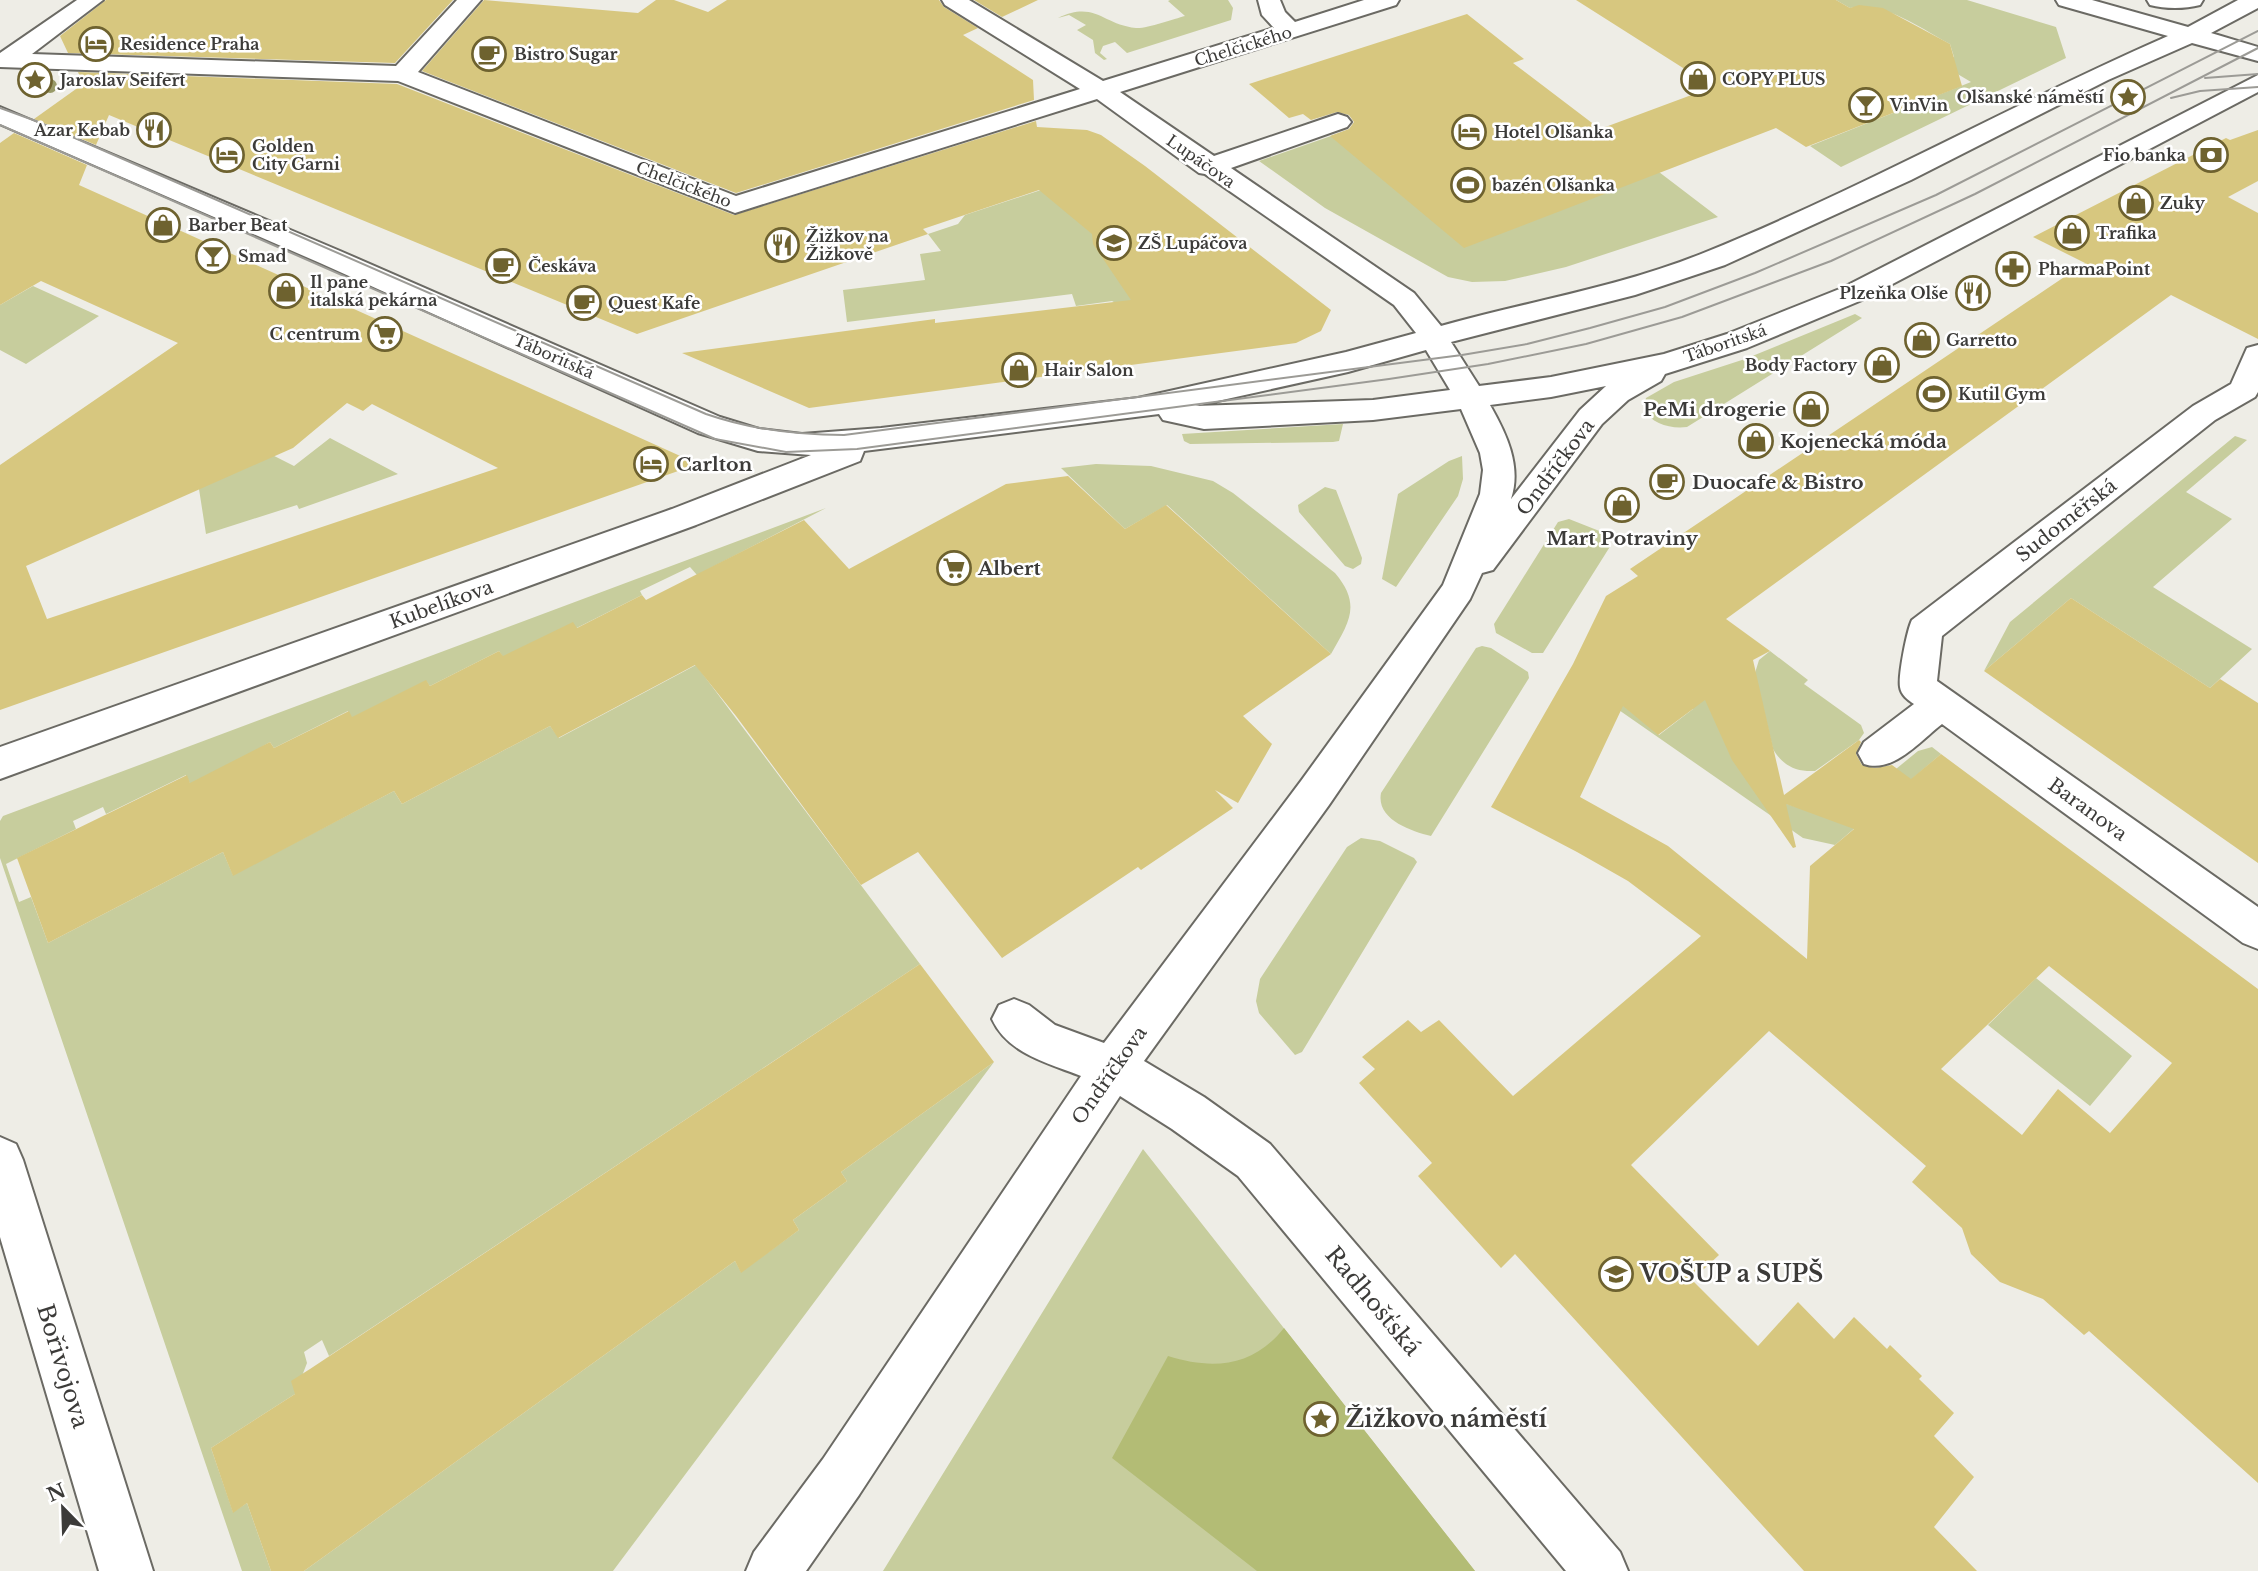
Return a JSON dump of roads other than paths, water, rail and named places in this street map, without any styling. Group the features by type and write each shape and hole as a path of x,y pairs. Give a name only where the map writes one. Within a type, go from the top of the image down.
{"street":[{"path":"4,60 92,0"},
{"path":"402,74 470,0"},
{"name":"Lupáčova","path":"953,0 1100,90 1208,167 1404,299 1435,339 1469,397"},
{"path":"1269,0 1274,15 1291,31"},
{"name":"Chelčického","path":"4,60 402,74 735,205 1388,0"},
{"path":"2052,0 2092,24 2103,41 2110,61 2099,75"},
{"path":"2067,0 2258,54"},
{"path":"2158,0 2192,0"},
{"name":"Táboritská","path":"0,115 709,425 758,440 802,445 881,439 1138,408 1348,362 1510,316 1625,289 1715,259 1902,174 2099,75 2190,35 2255,0"},
{"name":"Táboritská","path":"1138,408 1204,418 1360,411 1551,387 1668,363 1737,341 1852,294 2258,82"},
{"path":"1208,167 1338,122"},
{"path":"2251,393 2258,355"},
{"name":"Ondříčkova","path":"774,1571 841,1477 1113,1067 1315,793 1458,590 1526,506 1591,417 1617,393 1668,363"},
{"name":"Sudoměřská","path":"1930,695 1925,630 2204,412 2251,393"},
{"name":"Ondříčkova","path":"1458,590 1496,494 1499,470 1490,435 1469,397"},
{"name":"Kubelíkova","path":"0,763 684,517 881,439"},
{"path":"1877,753 1930,695"},
{"name":"Baranova","path":"1930,695 2258,930"},
{"name":"Radhošťská","path":"1014,1019 1041,1040 1113,1067 1188,1112 1254,1160 1601,1571"},
{"name":"Bořivojova","path":"0,1160 125,1571"}],"tram line":[{"path":"0,108 36,121 706,414 774,431 844,435 1462,355 1527,344 1665,307 1755,273 1936,195 2258,31"},
{"path":"0,125 715,439 786,452 857,449 1389,379 1488,364 1586,344 1682,317 1831,261 1975,194 2258,48"},
{"path":"2205,78 2258,74"},
{"path":"2171,98 2200,91 2258,87"}],"place":[{"name":"Residence Praha","path":"96,44"},
{"name":"Bistro Sugar","path":"489,54"},
{"name":"COPY PLUS","path":"1698,79"},
{"name":"Jaroslav Seifert","path":"35,80"},
{"name":"Olšanské náměstí","path":"2128,97"},
{"name":"VinVin","path":"1866,105"},
{"name":"Azar Kebab","path":"154,130"},
{"name":"Hotel Olšanka","path":"1469,132"},
{"name":"Golden City Garni","path":"227,155"},
{"name":"Fio banka","path":"2211,155"},
{"name":"bazén Olšanka","path":"1468,185"},
{"name":"Zuky","path":"2136,203"},
{"name":"Barber Beat","path":"163,225"},
{"name":"Trafika","path":"2072,233"},
{"name":"ZŠ Lupáčova","path":"1114,243"},
{"name":"Žižkov na Žižkově","path":"782,245"},
{"name":"Smad","path":"213,256"},
{"name":"Českáva","path":"503,266"},
{"name":"PharmaPoint","path":"2013,269"},
{"name":"Il pane italská pekárna","path":"286,291"},
{"name":"Plzeňka Olše","path":"1973,293"},
{"name":"Quest Kafe","path":"584,303"},
{"name":"C centrum","path":"385,334"},
{"name":"Garretto","path":"1922,340"},
{"name":"Body Factory","path":"1882,365"},
{"name":"Hair Salon","path":"1019,370"},
{"name":"Kutil Gym","path":"1934,394"},
{"name":"PeMi drogerie","path":"1811,409"},
{"name":"Kojenecká móda","path":"1756,441"},
{"name":"Carlton","path":"651,464"},
{"name":"Duocafe & Bistro","path":"1667,482"},
{"name":"Mart Potraviny","path":"1622,505"},
{"name":"Albert","path":"954,568"},
{"name":"VOŠUP a SUPŠ","path":"1616,1274"},
{"name":"Žižkovo náměstí","path":"1321,1419"}]}
